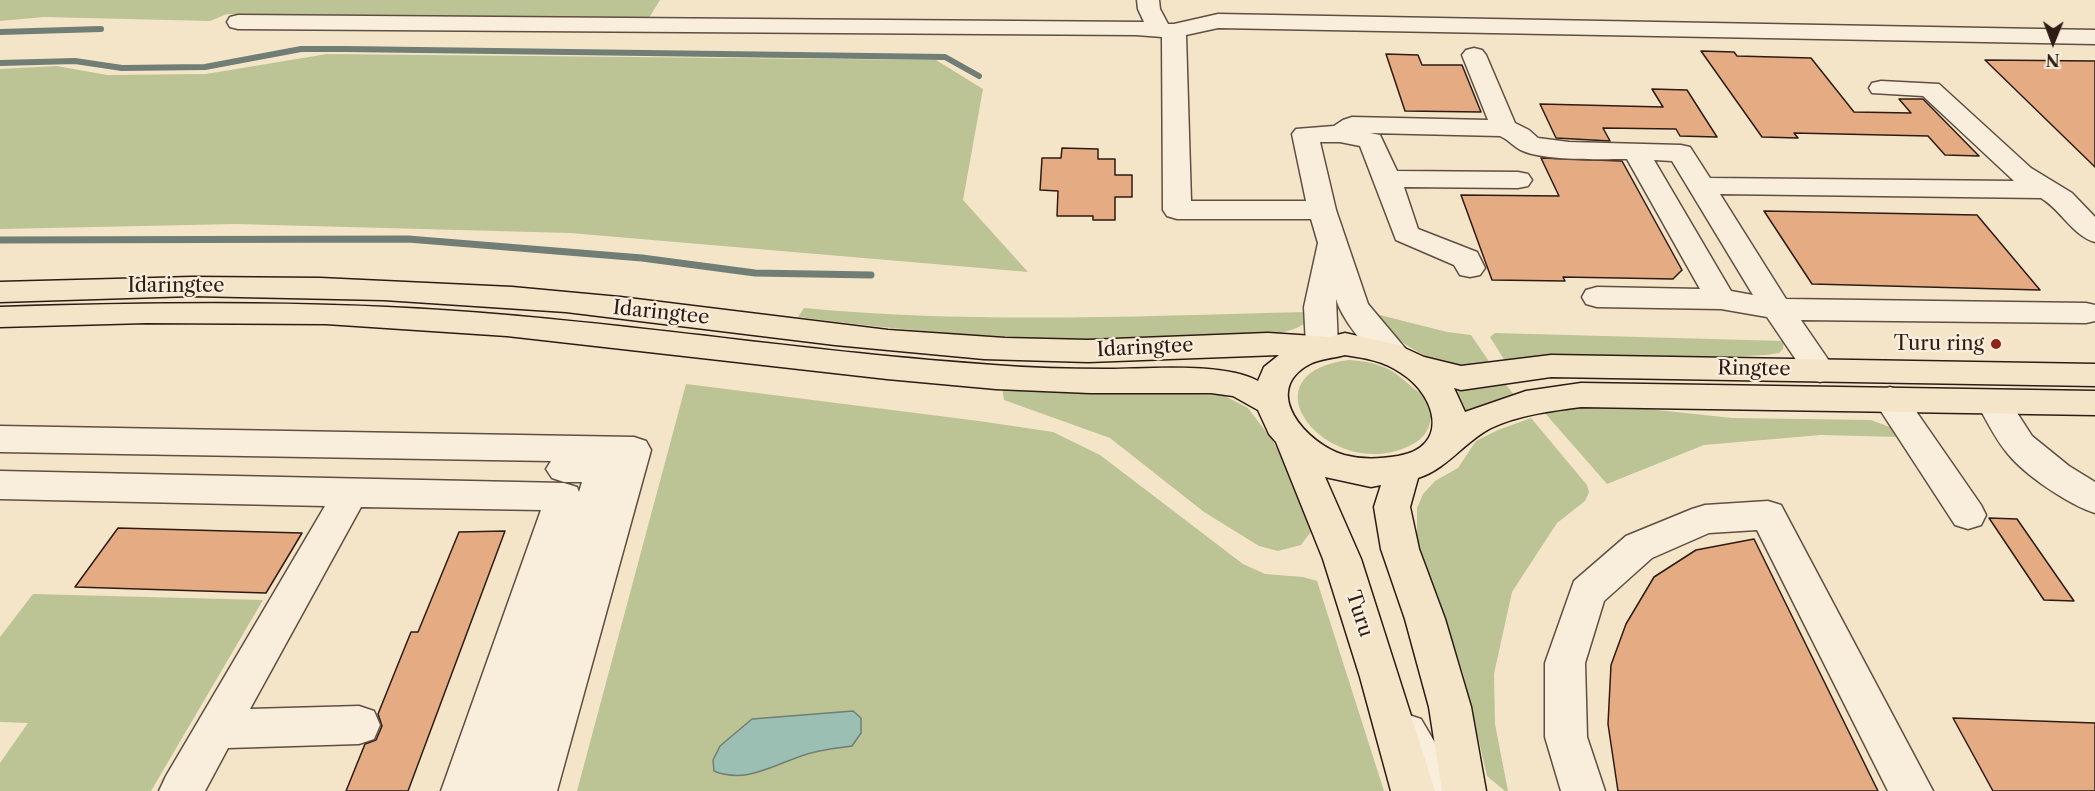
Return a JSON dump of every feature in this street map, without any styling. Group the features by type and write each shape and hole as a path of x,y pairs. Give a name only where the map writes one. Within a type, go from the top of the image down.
{"main road":[{"name":"Idaringtee","path":"0,292 94,287 218,286 374,290 514,297 951,346 1032,350 1109,350 1272,342 1322,346"},
{"name":"Idaringtee","path":"0,317 146,313 326,314 507,325 887,368 996,377 1090,381 1211,381 1241,386 1270,402"},
{"path":"1345,344 1370,347 1405,360 1435,383 1447,403 1450,424 1443,444 1420,464 1404,470 1385,473 1345,469 1308,453 1293,442 1281,429 1274,416 1270,402 1272,383 1282,366 1299,354 1322,346 1345,344"},
{"name":"Ringtee","path":"1405,360 1461,378 1551,366 2095,375"},
{"name":"Ringtee","path":"1443,444 1478,420 1526,403 1581,395 2095,403"},
{"name":"Turu","path":"1293,442 1342,559 1380,677 1413,791"},
{"path":"1404,470 1392,507 1400,549 1425,620 1450,707 1464,791"}],"street":[{"path":"672,25 683,0"},
{"path":"1148,0 1149,9 1167,30 1177,210 1322,210"},
{"path":"238,22 1167,30 1218,21 2095,37"},
{"path":"1474,56 1504,128"},
{"path":"1881,88 1930,89 2021,174 2062,199 2095,234"},
{"path":"1340,134 1352,125 1504,128 1520,135 1530,145 1569,150 1681,153 1777,309 1820,370"},
{"path":"1405,360 1367,326 1353,306 1322,210 1305,134 1340,134 1371,141 1406,234 1467,259 1470,268"},
{"path":"1635,151 1721,299"},
{"path":"1387,179 1518,180"},
{"path":"1703,186 2048,190"},
{"path":"1322,346 1320,307 1331,242"},
{"path":"1597,297 1721,299 1777,309 2086,313"},
{"path":"1890,399 1968,515"},
{"path":"1993,402 2020,445 2057,476 2095,499"},
{"path":"0,439 634,450 535,791"},
{"path":"0,460 604,470 506,791"},
{"path":"2057,476 2095,476"},
{"path":"0,485 564,497 463,791"},
{"path":"181,791 216,729 295,607 351,492"},
{"path":"1583,791 1566,737 1564,663 1588,592 1639,547 1694,523 1705,519 1768,515 1911,791"},
{"path":"1380,677 1416,755 1437,783 1448,791"},
{"path":"216,729 359,725"}],"green space":[{"path":"0,0 660,0 649,18 227,14 210,21 44,17 0,21"},
{"path":"327,54 936,60 983,89 963,200 1028,272 570,233 236,224 0,229 0,69 57,66 107,75 206,74"},
{"path":"804,308 930,316 1056,318 1309,312 1307,322 1281,332 1261,335 1124,340 960,334 852,324 798,317"},
{"path":"1368,312 1447,332 1471,335 1490,363 1457,366 1428,357 1406,345"},
{"path":"1495,333 1784,341 1783,349 1779,353 1766,355 1724,357 1562,355 1505,361 1490,337"},
{"path":"1349,360 1370,363 1396,373 1418,392 1430,397 1432,411 1430,424 1419,440 1382,454 1353,451 1328,440 1309,424 1299,404 1300,385 1316,369"},
{"path":"1504,382 1515,396 1462,413 1454,392"},
{"path":"686,384 1053,432 1100,455 1243,564 1265,574 1303,577 1317,581 1384,791 577,791"},
{"path":"1002,388 1223,395 1248,408 1273,441 1316,525 1301,545 1278,551 1259,546 1204,512 1110,438 1004,400"},
{"path":"1586,407 1629,407 1732,418 1871,420 1895,429 1901,437 1821,435 1704,445 1607,484 1544,412"},
{"path":"1531,418 1587,485 1589,492 1585,501 1557,523 1512,592 1494,674 1495,724 1508,791 1505,791 1487,776 1463,673 1417,539 1417,508 1423,494 1435,481 1458,468 1476,441"},
{"path":"33,594 263,600 151,791 0,791 0,763 28,723 0,722 0,637"}],"water":[{"path":"853,711 861,718 861,733 852,746 803,755 753,773 727,775 714,771 713,760 720,746 752,719"}],"building":[{"path":"1701,51 1734,52 1737,56 1811,58 1854,112 1911,113 1899,99 1923,99 1979,156 1945,155 1928,136 1794,133 1798,138 1762,137"},
{"path":"1386,54 1418,55 1422,65 1462,65 1481,112 1405,111"},
{"path":"1985,60 2095,61 2095,167"},
{"path":"1652,89 1687,90 1717,137 1680,136 1676,129 1603,128 1610,141 1556,138 1540,104 1663,107"},
{"path":"1062,148 1098,149 1098,159 1115,159 1115,175 1132,175 1132,197 1115,197 1115,220 1093,220 1093,216 1057,216 1058,191 1040,190 1042,158 1061,158"},
{"path":"1541,158 1622,161 1682,270 1673,279 1563,277 1565,281 1492,280 1461,195 1559,196"},
{"path":"1764,211 1977,215 2040,290 1812,284"},
{"path":"1989,518 2017,519 2074,601 2044,600"},
{"path":"118,528 302,533 266,593 75,587"},
{"path":"505,531 408,791 346,791 365,744 376,740 382,726 378,714 411,632 418,632 459,532"},
{"path":"1754,539 1878,791 1618,791 1608,724 1611,665 1626,624 1654,577 1696,550"},
{"path":"1953,718 2095,723 2095,791 1993,791"}],"waterway":[{"path":"0,32 101,29"},
{"path":"0,63 75,61 122,68 205,67 301,49 345,49 945,57 979,76"},
{"path":"0,240 408,239 642,258 755,273 871,275"}],"place":[{"name":"Turu ring","path":"1996,344"}]}
